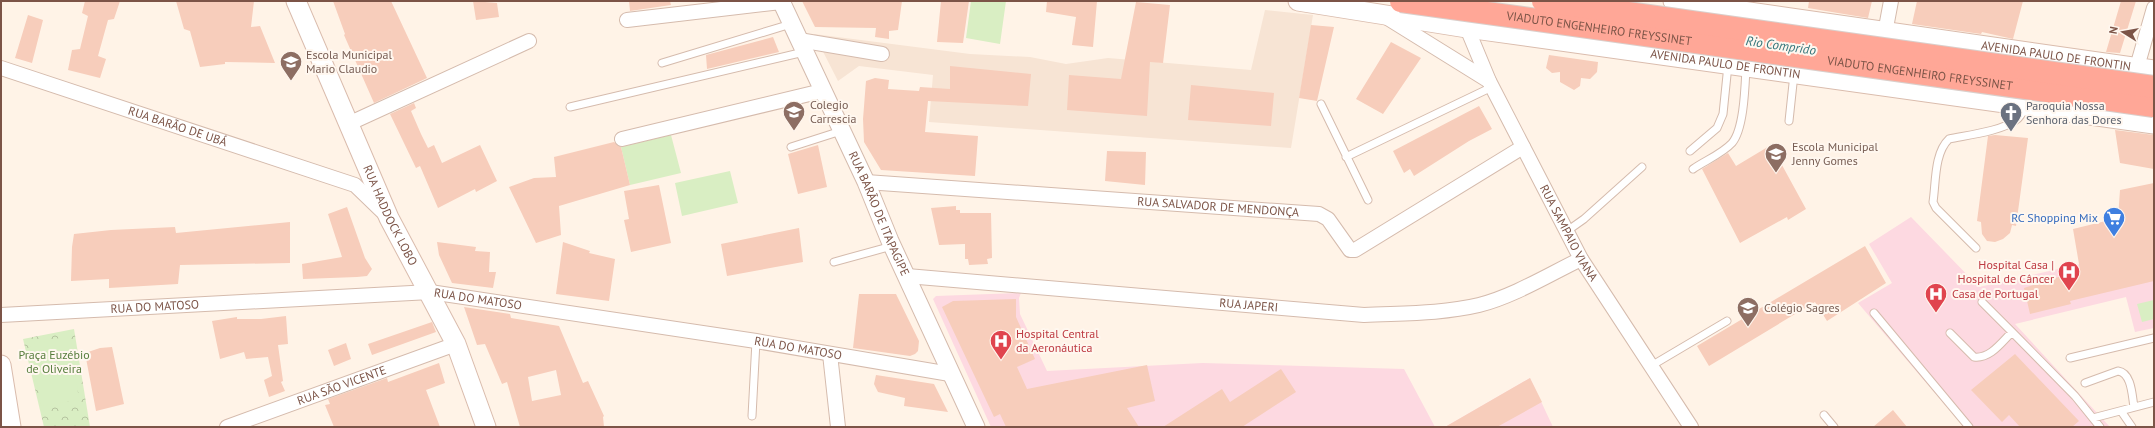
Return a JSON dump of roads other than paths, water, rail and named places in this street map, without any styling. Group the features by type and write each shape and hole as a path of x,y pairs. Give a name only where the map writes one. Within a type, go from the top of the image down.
{"highway":[{"name":"VIADUTO ENGENHEIRO FREYSSINET","path":"1402,1 2154,106"},
{"name":"VIADUTO ENGENHEIRO FREYSSINET","path":"1543,1 2154,87"}],"main road":[{"name":"RUA HADDOCK LOBO","path":"296,1 389,218 430,292 456,344 486,427"},
{"name":"AVENIDA PAULO DE FRONTIN","path":"1298,1 1334,4 1380,14 1467,28 2154,124"},
{"path":"1467,28 1470,1"},
{"name":"AVENIDA PAULO DE FRONTIN","path":"1673,1 1777,15 1885,33 2146,69"},
{"path":"1768,70 1777,15"},
{"path":"1,365 11,427"}],"street":[{"path":"626,20 781,1"},
{"name":"RUA BARÃO DE ITAPAGIPE","path":"781,1 866,182 892,246 907,276 950,374 976,427"},
{"path":"1885,33 1891,1"},
{"path":"2146,69 2154,8"},
{"path":"1380,14 1491,84"},
{"name":"RUA SAMPAIO VIANA","path":"1467,28 1491,84 1581,259 1691,427"},
{"path":"348,124 529,41"},
{"path":"801,46 882,54"},
{"name":"RUA BARÃO DE UBÁ","path":"1,68 355,185 389,218"},
{"path":"622,140 822,91"},
{"name":"RUA SALVADOR DE MENDONÇA","path":"866,182 1319,214 1328,219 1350,250 1362,246 1524,147"},
{"path":"355,185 365,165"},
{"name":"RUA JAPERI","path":"907,276 1364,315 1430,312 1479,305 1503,297 1581,259"},
{"name":"RUA DO MATOSO","path":"1,315 430,292 756,341 950,374"},
{"name":"RUA SÃO VICENTE","path":"227,427 456,344"},
{"path":"830,354 838,427"}],"lane":[{"path":"662,63 792,24"},
{"path":"570,107 801,46"},
{"path":"1690,152 1717,128 1723,114 1737,66"},
{"path":"1693,169 1731,144 1736,136 1740,124 1737,66"},
{"path":"1789,121 1794,74"},
{"path":"1346,157 1491,84"},
{"path":"1321,104 1368,200"},
{"path":"1976,248 1936,208 1933,202 1940,153 1943,145 1949,139 2000,127 2016,120 2022,114 2025,107"},
{"path":"791,147 841,131"},
{"path":"1567,231 1584,220 1642,167"},
{"path":"834,262 892,246"},
{"path":"1982,302 2075,396 2100,427"},
{"path":"1874,314 1969,427"},
{"path":"1651,366 1727,321"},
{"path":"1950,333 1974,357 1982,358 1988,355 2012,332"},
{"path":"2070,358 2154,338"},
{"path":"752,416 756,341"},
{"path":"2085,383 2118,371 2123,372 2128,377 2134,407"},
{"path":"2093,418 2154,402"},
{"path":"2121,411 2132,427"},
{"path":"1824,415 1834,427"}],"place":[{"name":"Escola Municipal Mario Claudio","path":"291,82"},
{"name":"Colegio Carrescia","path":"794,132"},
{"name":"Paroquia Nossa Senhora das Dores","path":"2011,132"},
{"name":"Escola Municipal Jenny Gomes","path":"1776,174"},
{"name":"RC Shopping Mix","path":"2114,238"},
{"name":"Hospital Casa | Hospital de Câncer","path":"2069,292"},
{"name":"Casa de Portugal","path":"1936,314"},
{"name":"Colégio Sagres","path":"1748,328"},
{"name":"Hospital Central da Aeronáutica","path":"1001,360"}],"water label":[{"name":"Rio Comprido","path":"1781,45"}],"park label":[{"name":"Praça Euzébio de Oliveira","path":"54,362"}]}
